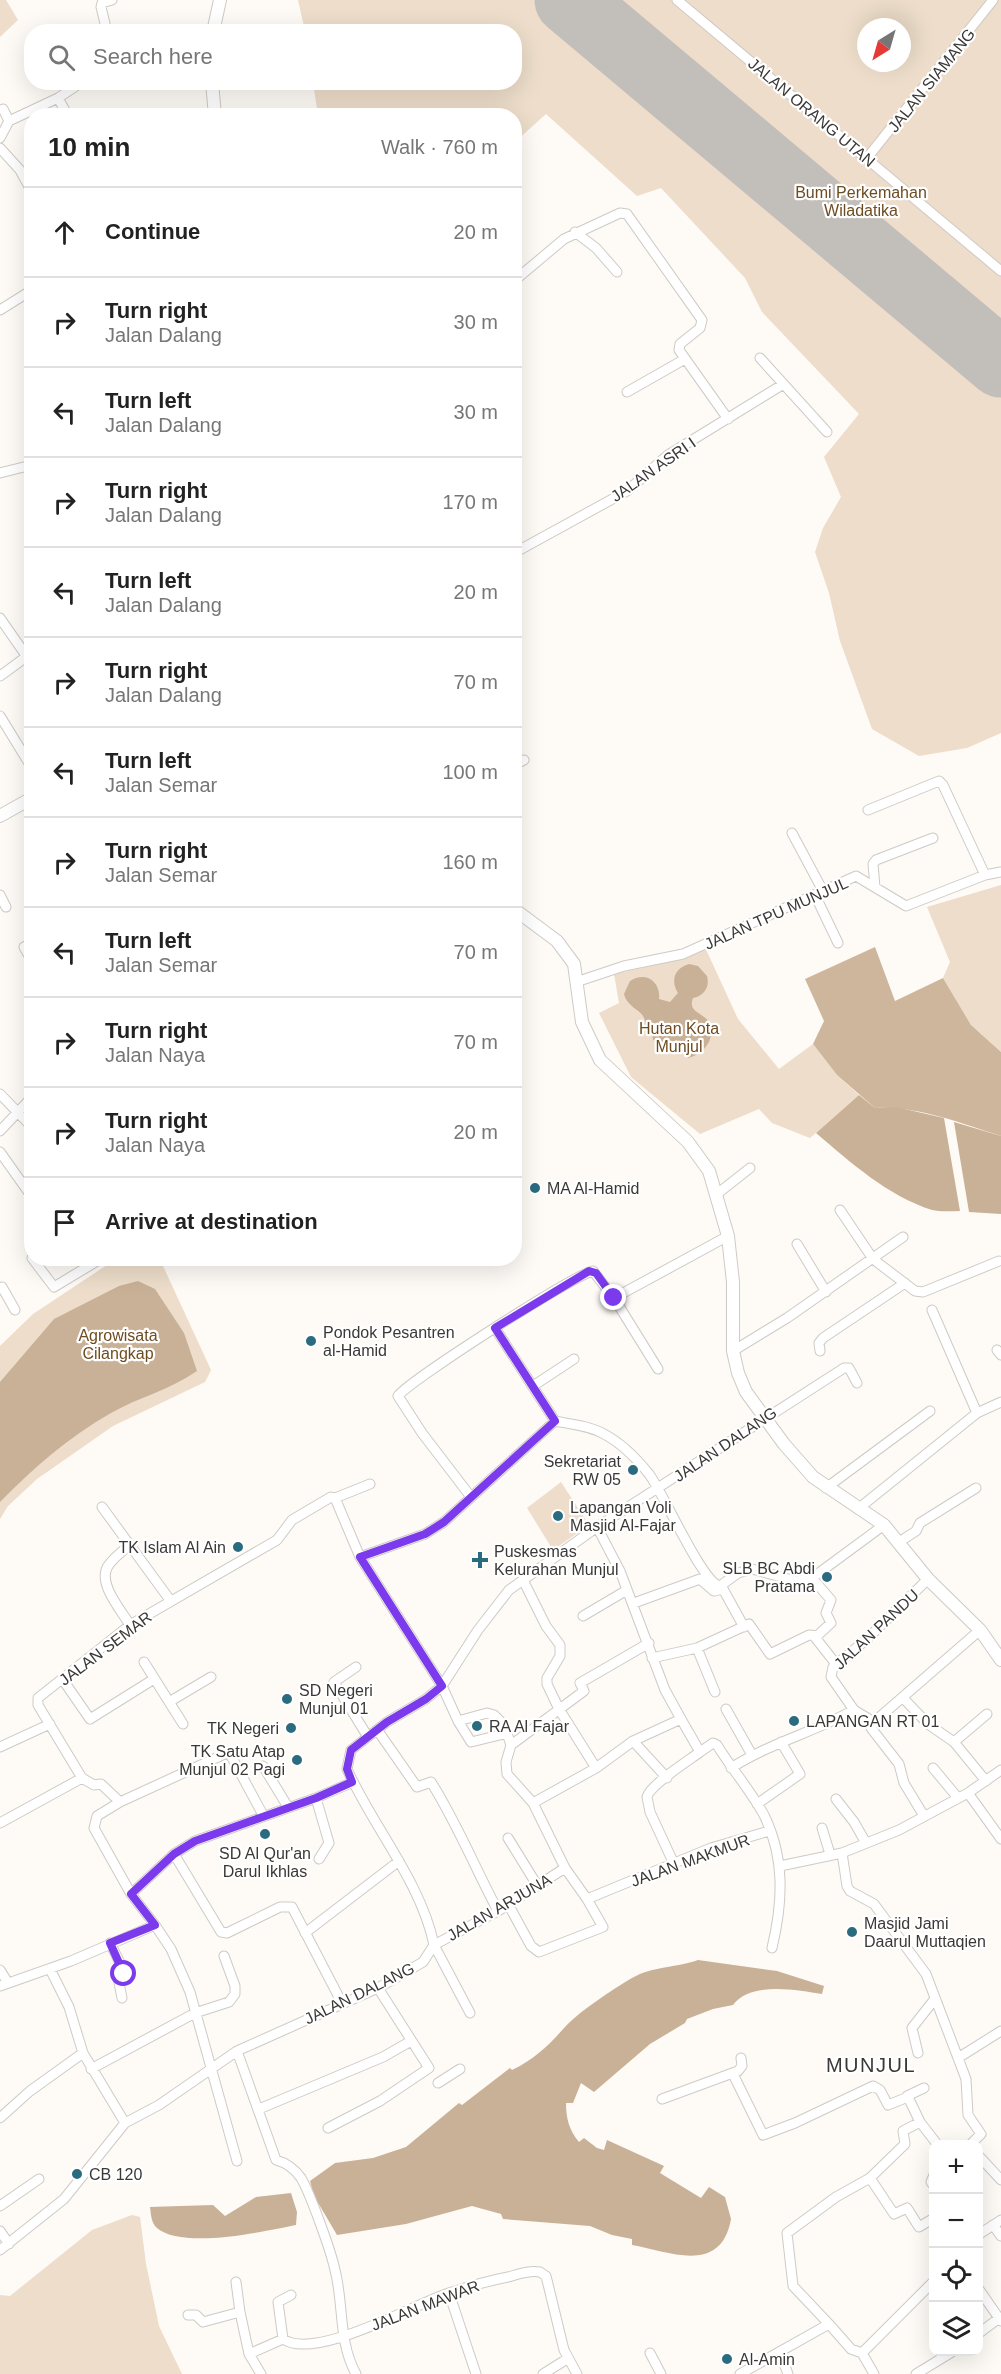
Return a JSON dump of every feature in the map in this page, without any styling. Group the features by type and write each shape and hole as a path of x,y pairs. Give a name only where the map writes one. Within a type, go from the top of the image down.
{"street":[{"path":"105,24 102,3 112,0"},
{"path":"215,24 220,0"},
{"name":"JALAN ORANG UTAN","path":"677,0 1001,271"},
{"name":"JALAN SIAMANG","path":"867,158 993,0"},
{"path":"37,108 70,90"},
{"path":"213,90 214,108"},
{"path":"58,98 64,108"},
{"path":"3,109 9,121"},
{"path":"0,138 9,121 24,114"},
{"path":"0,148 24,177"},
{"path":"522,274 575,232 625,213 702,320 700,328 679,346 685,358 729,419"},
{"path":"575,232 603,255 617,272"},
{"path":"1,307 24,294"},
{"path":"627,392 685,358"},
{"path":"760,358 782,386 827,432"},
{"name":"JALAN ASRI I","path":"522,549 627,491 668,455 782,386"},
{"path":"0,473 24,469"},
{"path":"0,618 24,654"},
{"path":"0,676 24,662"},
{"path":"0,716 24,755"},
{"path":"868,810 939,781 944,785 985,875"},
{"path":"0,816 24,802"},
{"path":"792,833 819,893 838,944"},
{"path":"875,887 873,864 876,860 933,838"},
{"name":"JALAN TPU MUNJUL","path":"576,982 624,966 683,954 855,876 906,906 985,875 1001,872"},
{"path":"0,895 6,907"},
{"path":"522,915 557,941 574,964 582,1022 600,1060 701,1157 717,1194 728,1236 733,1282 734,1351 738,1373 746,1392 763,1418 813,1477 826,1488 884,1525 928,1579 980,1630 1001,1660"},
{"path":"0,1094 24,1119"},
{"path":"0,1131 24,1104"},
{"path":"0,1152 24,1186"},
{"path":"717,1194 750,1168"},
{"path":"840,1210 873,1259 915,1291 923,1292 999,1261"},
{"path":"614,1298 728,1236"},
{"path":"734,1351 826,1292 903,1238"},
{"path":"797,1244 826,1292"},
{"path":"37,1266 54,1287 89,1266"},
{"path":"471,1497 422,1433 398,1396 495,1328 589,1271 596,1273 614,1298 658,1369"},
{"path":"820,1351 819,1343 823,1338 905,1283"},
{"path":"1,1287 15,1310"},
{"path":"932,1310 977,1413"},
{"path":"495,1328 555,1421 602,1432 629,1454 658,1488 704,1572 715,1585 720,1586 738,1573 752,1569 796,1581 812,1578 884,1525"},
{"path":"533,1386 574,1359"},
{"name":"JALAN DALANG","path":"125,2123 159,2105 237,2052 378,1988 423,1962 434,1945 431,1931 399,1861 352,1782 347,1769 348,1758 351,1750 387,1722 426,1699 442,1686 478,1630 509,1590 597,1527 763,1418 844,1368 849,1368 857,1383"},
{"path":"858,1509 977,1413 1000,1405"},
{"path":"826,1488 930,1411"},
{"path":"360,1557 433,1530 555,1421"},
{"name":"JALAN SEMAR","path":"82,1778 36,1701 130,1625 277,1540 292,1520 332,1497 335,1498 370,1484"},
{"path":"899,1542 916,1531 920,1523 976,1488"},
{"path":"335,1498 360,1557 442,1686 458,1721 471,1742 508,1733"},
{"path":"102,1507 128,1546 170,1600"},
{"path":"597,1527 634,1603 665,1690 700,1752"},
{"path":"128,1546 108,1565 104,1575 108,1587 130,1625"},
{"path":"652,1658 697,1648 744,1627 752,1626 770,1654 809,1635 814,1636 831,1623 826,1613 831,1600 812,1578"},
{"path":"634,1603 700,1579 714,1591 723,1589 744,1627"},
{"name":"JALAN PANDU","path":"854,1710 831,1677 830,1671 867,1639 928,1579"},
{"path":"523,1580 546,1626 560,1645 560,1656 547,1678 559,1709 596,1768"},
{"path":"583,1616 627,1590"},
{"path":"924,1816 904,1783 899,1764 871,1728 874,1722 904,1699 929,1671 980,1630"},
{"path":"814,1636 836,1664"},
{"path":"511,1745 584,1691 580,1683 649,1643"},
{"path":"697,1648 715,1692"},
{"path":"144,1662 183,1724"},
{"path":"357,1667 334,1682 368,1737"},
{"path":"169,1702 211,1677"},
{"path":"63,1680 90,1719 154,1679"},
{"path":"904,1699 928,1725 954,1742 986,1781"},
{"path":"726,1709 752,1755"},
{"path":"731,1768 752,1755 812,1728 832,1722 854,1710 874,1722"},
{"path":"458,1721 488,1713 500,1719 508,1733 511,1745 506,1762 507,1774 533,1803 565,1868 603,1927 539,1952 531,1946 508,1904"},
{"path":"954,1742 987,1713"},
{"path":"533,1803 596,1768 633,1741 681,1719"},
{"path":"0,1747 50,1724"},
{"path":"378,1731 417,1787 431,1782 452,1816 475,1869 498,1911"},
{"path":"633,1741 668,1778"},
{"path":"758,1804 800,1774 781,1742"},
{"path":"674,1864 650,1812 647,1797 654,1785 668,1778 715,1743 758,1804 769,1831"},
{"path":"237,2161 212,2068 176,1960 155,1925 131,1894 94,1828 97,1816 120,1802 229,1752 263,1815"},
{"path":"263,1766 288,1806"},
{"path":"933,1768 958,1798"},
{"path":"780,1866 842,1853 866,1843 968,1793 1001,1770"},
{"path":"0,1823 82,1778 94,1785 101,1784 120,1802"},
{"path":"131,1894 174,1854 195,1841 288,1806 316,1798 352,1782"},
{"path":"968,1793 1001,1839"},
{"path":"316,1798 329,1838 329,1843 320,1859"},
{"path":"836,1799 854,1822 866,1843"},
{"path":"822,1828 830,1854"},
{"name":"JALAN MAKMUR","path":"587,1899 711,1848 769,1831 780,1866 780,1911 772,1948"},
{"path":"508,1838 537,1886"},
{"path":"842,1853 847,1886 850,1891 869,1900 882,1913 926,1974 966,2079 966,2110 981,2134 976,2140"},
{"path":"174,1854 221,1932 227,1933 280,1907 292,1907 342,2003"},
{"path":"305,1933 399,1861"},
{"name":"JALAN ARJUNA","path":"434,1945 498,1911 565,1868"},
{"path":"0,1970 4,1984 50,1969 155,1925"},
{"path":"110,1943 125,1973 118,1978 122,1998"},
{"path":"434,1945 470,2013"},
{"path":"92,2069 195,2013 233,1999 235,1986 224,1956"},
{"path":"0,2250 64,2199 125,2123 83,2053 73,2016 50,1969"},
{"path":"378,1988 441,2086 460,2069"},
{"path":"918,2053 912,2028 934,2000"},
{"path":"958,2058 1001,2031"},
{"path":"259,2109 383,2057 411,2041"},
{"path":"237,2052 276,2160 287,2163 301,2178 336,2270 346,2354 356,2374"},
{"path":"0,2118 30,2091 83,2053"},
{"path":"662,2099 733,2074 740,2069 741,2058"},
{"path":"328,2128 380,2101 429,2068"},
{"path":"733,2074 759,2130 767,2136 873,2086 880,2090 888,2105 924,2088"},
{"path":"907,2096 920,2122 933,2140"},
{"path":"874,2374 862,2353 851,2349 823,2315 797,2293 793,2286 790,2248 786,2235 836,2197 870,2178 905,2144 903,2131 920,2122"},
{"path":"983,2160 1001,2180"},
{"path":"870,2178 894,2214 906,2208 919,2227 929,2221"},
{"path":"0,2206 39,2179"},
{"path":"983,2232 997,2222 1001,2236"},
{"path":"0,2231 9,2244"},
{"name":"JALAN MAWAR","path":"283,2339 303,2346 343,2335 450,2293 533,2271 543,2273 567,2359 577,2374"},
{"path":"236,2282 249,2354 261,2374"},
{"path":"862,2353 929,2285"},
{"path":"450,2293 472,2372"},
{"path":"249,2354 283,2339 278,2302 291,2295"},
{"path":"983,2295 1000,2319 983,2331"},
{"path":"188,2315 196,2315 203,2322 240,2312"},
{"path":"740,2374 829,2324"},
{"path":"650,2353 661,2374"},
{"path":"780,2353 788,2374"},
{"path":"916,2374 945,2356"},
{"path":"543,2374 567,2359"}],"green space":[{"path":"0,0 6,0 18,20 0,37"},
{"name":"Bumi Perkemahan Wiladatika","path":"298,0 1001,0 1001,733 967,748 919,756 872,729 840,641 829,593 815,552 823,528 841,497 824,457 859,414 762,312 745,278 661,188 637,196 546,114 522,136 522,108 317,108 314,90 522,90 522,24 303,24"},
{"path":"1001,885 1001,1052 971,1025 943,978 950,962 927,907"},
{"name":"Hutan Kota Munjul","path":"703,943 738,1019 779,1069 813,1044 837,1075 859,1095 810,1138 772,1123 759,1109 700,1134 631,1077 599,1013 619,1003 614,974 682,959"},
{"name":"Agrowisata Cilangkap","path":"105,1266 163,1266 211,1370 205,1382 113,1426 37,1479 8,1506 0,1519 0,1346 33,1314"},
{"name":"Lapangan Voli Masjid Al-Fajar","path":"561,1482 589,1525 553,1550 527,1508"},
{"path":"132,2215 140,2217 146,2264 159,2326 182,2374 0,2374 0,2295 10,2296 92,2230"}],"shaded area":[{"path":"875,947 895,1001 943,978 971,1025 1001,1052 1001,1136 923,1113 875,1108 837,1075 813,1044 824,1021 805,979"},
{"path":"689,964 698,966 707,976 708,984 700,995 693,998 692,1007 708,1021 711,1033 704,1049 688,1058 677,1040 668,1044 653,1040 652,1029 644,1028 644,1017 626,1000 624,994 630,981 641,977 655,983 659,999 670,1002 678,993 674,984 675,975 680,968"},
{"path":"859,1095 875,1108 896,1107 944,1118 960,1211 932,1210 900,1196 870,1177 816,1133"},
{"path":"954,1122 1001,1136 1001,1214 969,1212"},
{"name":"Agrowisata Cilangkap","path":"138,1281 155,1289 184,1333 197,1371 96,1422 39,1465 0,1502 0,1382 54,1319 119,1286"},
{"path":"698,1960 777,1971 824,1986 822,1994 762,1990 741,1997 733,2005 713,2009 687,2019 685,2023 650,2044 594,2092 581,2083 573,2103 566,2103 566,2108 570,2128 579,2142 584,2138 597,2148 604,2150 607,2140 664,2166 660,2173 701,2198 709,2187 725,2197 731,2219 725,2237 716,2248 705,2254 691,2256 677,2254 632,2245 632,2239 612,2235 590,2226 503,2219 501,2214 472,2206 406,2224 337,2235 314,2196 310,2181 335,2163 373,2158 406,2147 459,2103 462,2105 510,2068 512,2070 535,2056 579,2014 615,1988 648,1971"},
{"path":"291,2193 297,2212 296,2225 225,2237 185,2238 157,2228 152,2221 150,2207 213,2205 225,2216 256,2197"}],"runway":[{"path":"569,0 1001,363"}],"place":[{"name":"MA Al-Hamid","path":"535,1188"},
{"name":"Pondok Pesantren al-Hamid","path":"311,1341"},
{"name":"Sekretariat RW 05","path":"633,1470"},
{"name":"Lapangan Voli Masjid Al-Fajar","path":"558,1516"},
{"name":"TK Islam Al Ain","path":"238,1547"},
{"name":"Puskesmas Kelurahan Munjul","path":"480,1560"},
{"name":"SLB BC Abdi Pratama","path":"827,1577"},
{"name":"SD Negeri Munjul 01","path":"287,1699"},
{"name":"LAPANGAN RT 01","path":"794,1721"},
{"name":"RA Al Fajar","path":"477,1726"},
{"name":"TK Negeri","path":"291,1728"},
{"name":"TK Satu Atap Munjul 02 Pagi","path":"297,1760"},
{"name":"SD Al Qur'an Darul Ikhlas","path":"265,1834"},
{"name":"Masjid Jami Daarul Muttaqien","path":"852,1932"},
{"name":"CB 120","path":"77,2174"},
{"name":"Al-Amin","path":"727,2359"}],"district":[{"name":"MUNJUL","path":"871,2065"}],"route":[{"path":"124,1974 110,1943 155,1925 131,1894 174,1854 205,1836 316,1798 352,1782 347,1769 351,1750 387,1722 426,1699 442,1686 360,1557 433,1530 555,1421 495,1328 589,1271 596,1273 614,1298"}]}
